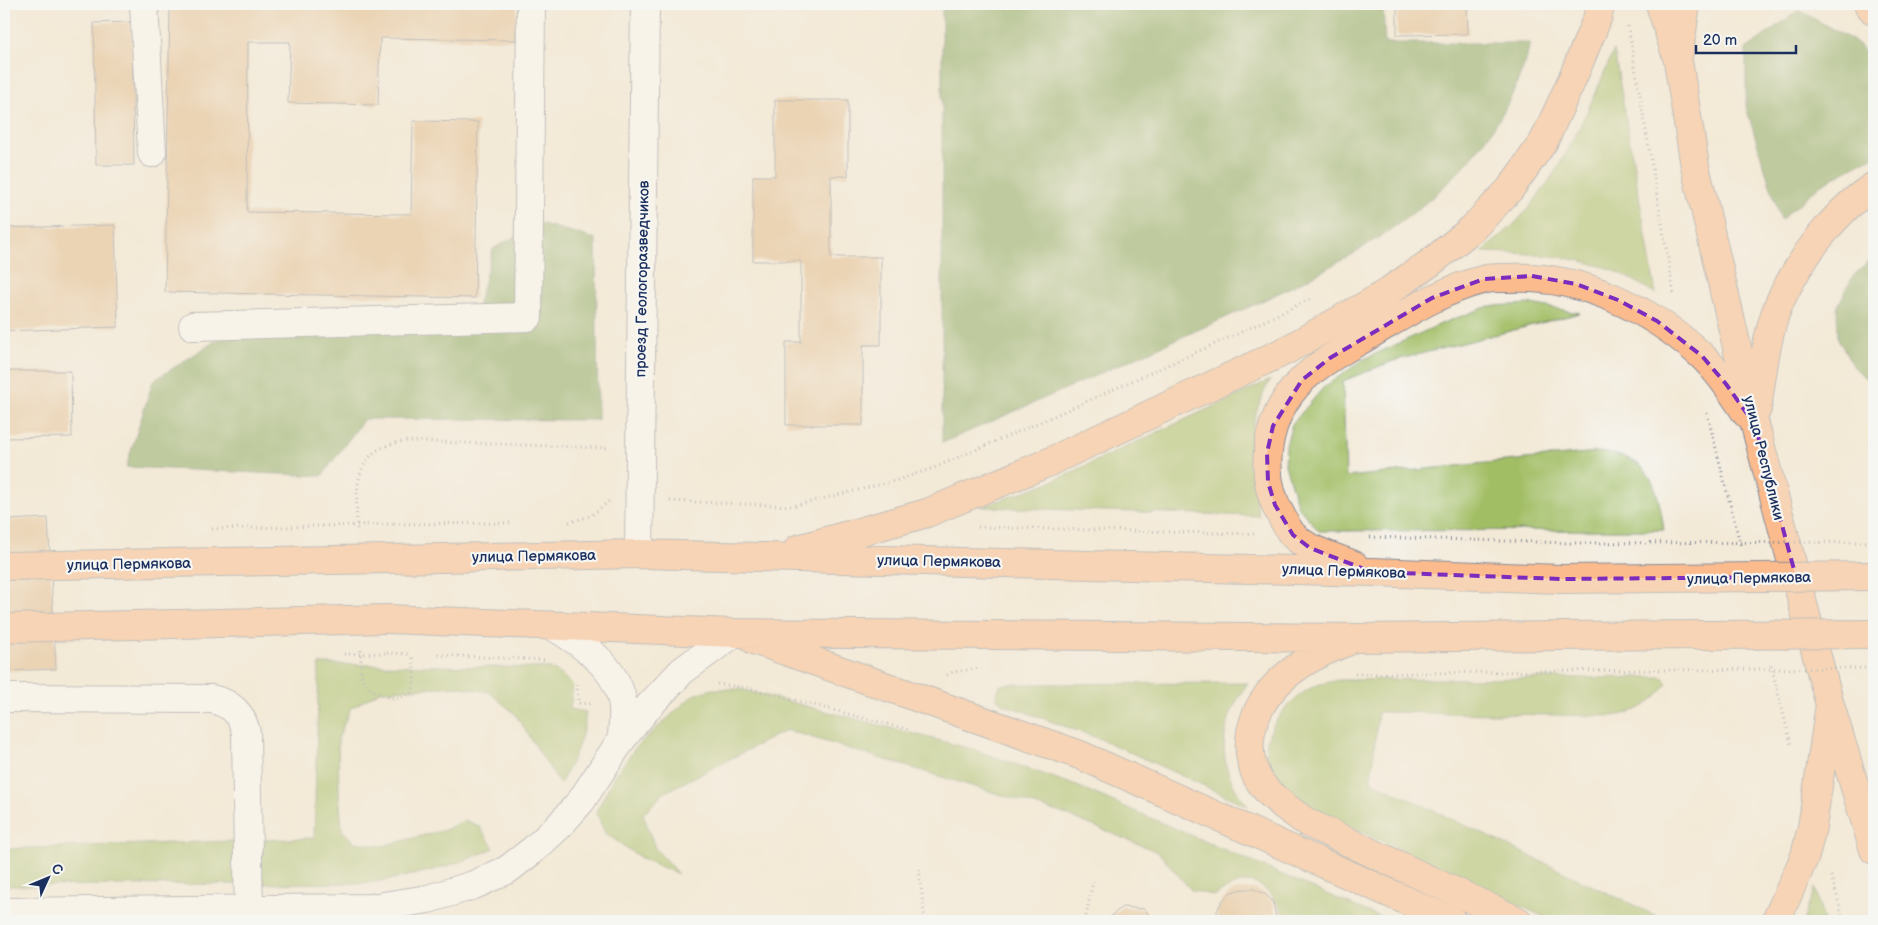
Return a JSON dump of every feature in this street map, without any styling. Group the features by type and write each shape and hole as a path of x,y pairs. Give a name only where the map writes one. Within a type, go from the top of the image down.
{"main road":[{"path":"770,557 927,513 1047,463 1285,351 1377,299 1430,263 1473,228 1510,189 1544,141 1598,19 1601,4"},
{"name":"улица Республики","path":"1660,4 1678,61 1695,166 1755,425 1830,704 1874,850"},
{"name":"улица Республики","path":"1678,61 1686,4"},
{"path":"1868,4 1874,12"},
{"path":"1755,425 1764,355 1782,298 1817,240 1855,198 1874,186"},
{"path":"1372,572 1310,548 1293,535 1275,505 1268,482 1267,453 1273,426 1286,402 1302,380 1330,358 1432,298 1484,279 1532,276 1576,284 1618,300 1657,321 1702,356 1726,384 1755,425"},
{"name":"улица Пермякова","path":"4,566 639,554 1372,572 1561,579 1874,576"},
{"path":"4,628 388,619 734,632 1357,638 1874,634"},
{"path":"734,632 1080,755 1452,921"},
{"path":"1357,638 1328,649 1296,668 1278,681 1265,697 1254,716 1248,749 1257,777 1279,802 1308,823 1518,921"},
{"path":"1776,921 1805,856 1812,827 1830,704"}],"street":[{"path":"144,4 152,153"},
{"path":"193,326 528,317 531,4"},
{"name":"проезд Геологоразведчиков","path":"639,554 645,4"},
{"path":"553,626 599,658 614,681 623,706 622,739"},
{"path":"4,912 248,916 371,908 428,899 474,885 507,870 558,827 590,788 622,739 682,671 734,632"},
{"path":"4,698 211,699 231,706 241,718 246,733 248,916"}],"path":[{"path":"1628,24 1675,300 1687,344"},
{"path":"564,522 576,521 591,516 603,508 613,495 698,503 793,506 898,480 936,467 1029,427 1235,335 1311,298"},
{"path":"1705,409 1743,552"},
{"path":"898,480 927,513"},
{"path":"394,524 517,523"},
{"path":"975,527 1293,535"},
{"path":"1361,537 1570,543 1874,542"},
{"path":"388,653 422,654"},
{"path":"432,654 551,660"},
{"path":"1770,659 1794,753"},
{"path":"883,724 915,697 953,672 987,667"},
{"path":"1352,674 1874,668"},
{"path":"577,679 578,703 623,706"},
{"path":"712,684 748,688 919,733"},
{"path":"919,868 925,921"},
{"path":"1830,875 1844,921"},
{"path":"1085,921 1093,881"}],"highlighted area":[{"path":"1532,276 1576,284 1618,300 1657,321 1702,356 1726,384 1755,425 1796,577 1561,579 1372,572 1310,548 1293,535 1275,505 1268,482 1267,453 1273,426 1302,380 1330,358 1432,298 1484,279"}],"green space":[{"path":"942,4 1383,4 1385,43 1530,43 1509,101 1477,151 1435,195 1386,232 1333,265 1277,294 942,443"},
{"path":"1799,10 1859,44 1874,64 1874,156 1820,185 1781,220 1746,107 1746,49"},
{"path":"1614,50 1656,294 1615,271 1583,261 1533,254 1482,252 1519,219 1549,180 1574,139"},
{"path":"539,223 596,239 598,420 364,419 322,476 126,467 153,381 251,318 476,311 493,249"},
{"path":"1874,256 1874,387 1854,367 1838,339 1837,308 1853,276"},
{"path":"1531,304 1580,313 1393,361 1343,381 1346,477 1596,452 1614,454 1640,465 1648,474 1658,498 1664,530 1319,531 1298,507 1285,465 1286,445 1292,424 1324,387 1364,359 1443,323 1489,306"},
{"path":"1270,380 1262,397 1252,430 1252,480 1259,516 982,507 1055,480"},
{"path":"319,664 550,668 562,675 573,686 570,709 586,712 583,731 573,758 560,784 515,714 489,692 455,686 380,691 350,709 338,739 339,792 342,830 354,842 382,846 445,830 465,820 479,826 494,848 433,870 369,883 4,886 4,849 314,838"},
{"path":"1663,677 1667,684 1656,697 1636,710 1621,715 1378,712 1371,781 1667,921 1553,921 1308,807 1278,784 1271,774 1266,761 1269,735 1283,711 1304,692 1323,683 1338,680"},
{"path":"1248,683 1238,698 1231,714 1226,729 1224,745 1225,760 1230,776 1237,791 1248,806 1103,740 1003,704 998,700 996,693 1000,686 1006,684"},
{"path":"712,689 740,689 972,749 1077,786 1389,921 1281,921 1283,912 1276,901 1261,886 1254,883 1236,884 1215,896 1191,890 1158,852 1061,813 787,730 665,792 643,814 655,848 678,874 641,858 605,833 596,812 614,777 636,747 693,695"},
{"path":"1815,888 1824,921 1803,921"}],"building":[{"path":"170,4 517,4 516,40 380,38 378,105 288,103 290,42 248,42 247,212 411,214 413,121 478,122 475,298 165,292"},
{"path":"1397,4 1467,4 1468,34 1397,35"},
{"path":"132,22 134,165 96,165 94,23"},
{"path":"775,100 848,100 848,176 831,176 831,257 881,257 881,345 863,345 863,425 786,425 786,342 801,342 801,261 753,261 753,176 775,176"},
{"path":"115,225 118,327 4,331 4,228"},
{"path":"4,371 71,371 72,437 4,438"},
{"path":"48,518 56,669 4,671 4,520"},
{"path":"1242,889 1254,889 1265,894 1273,902 1277,921 1217,921 1217,911 1222,901 1231,892"},
{"path":"1122,907 1145,909 1152,921 1105,921"},
{"path":"585,917 586,921 561,921 561,920"}]}
